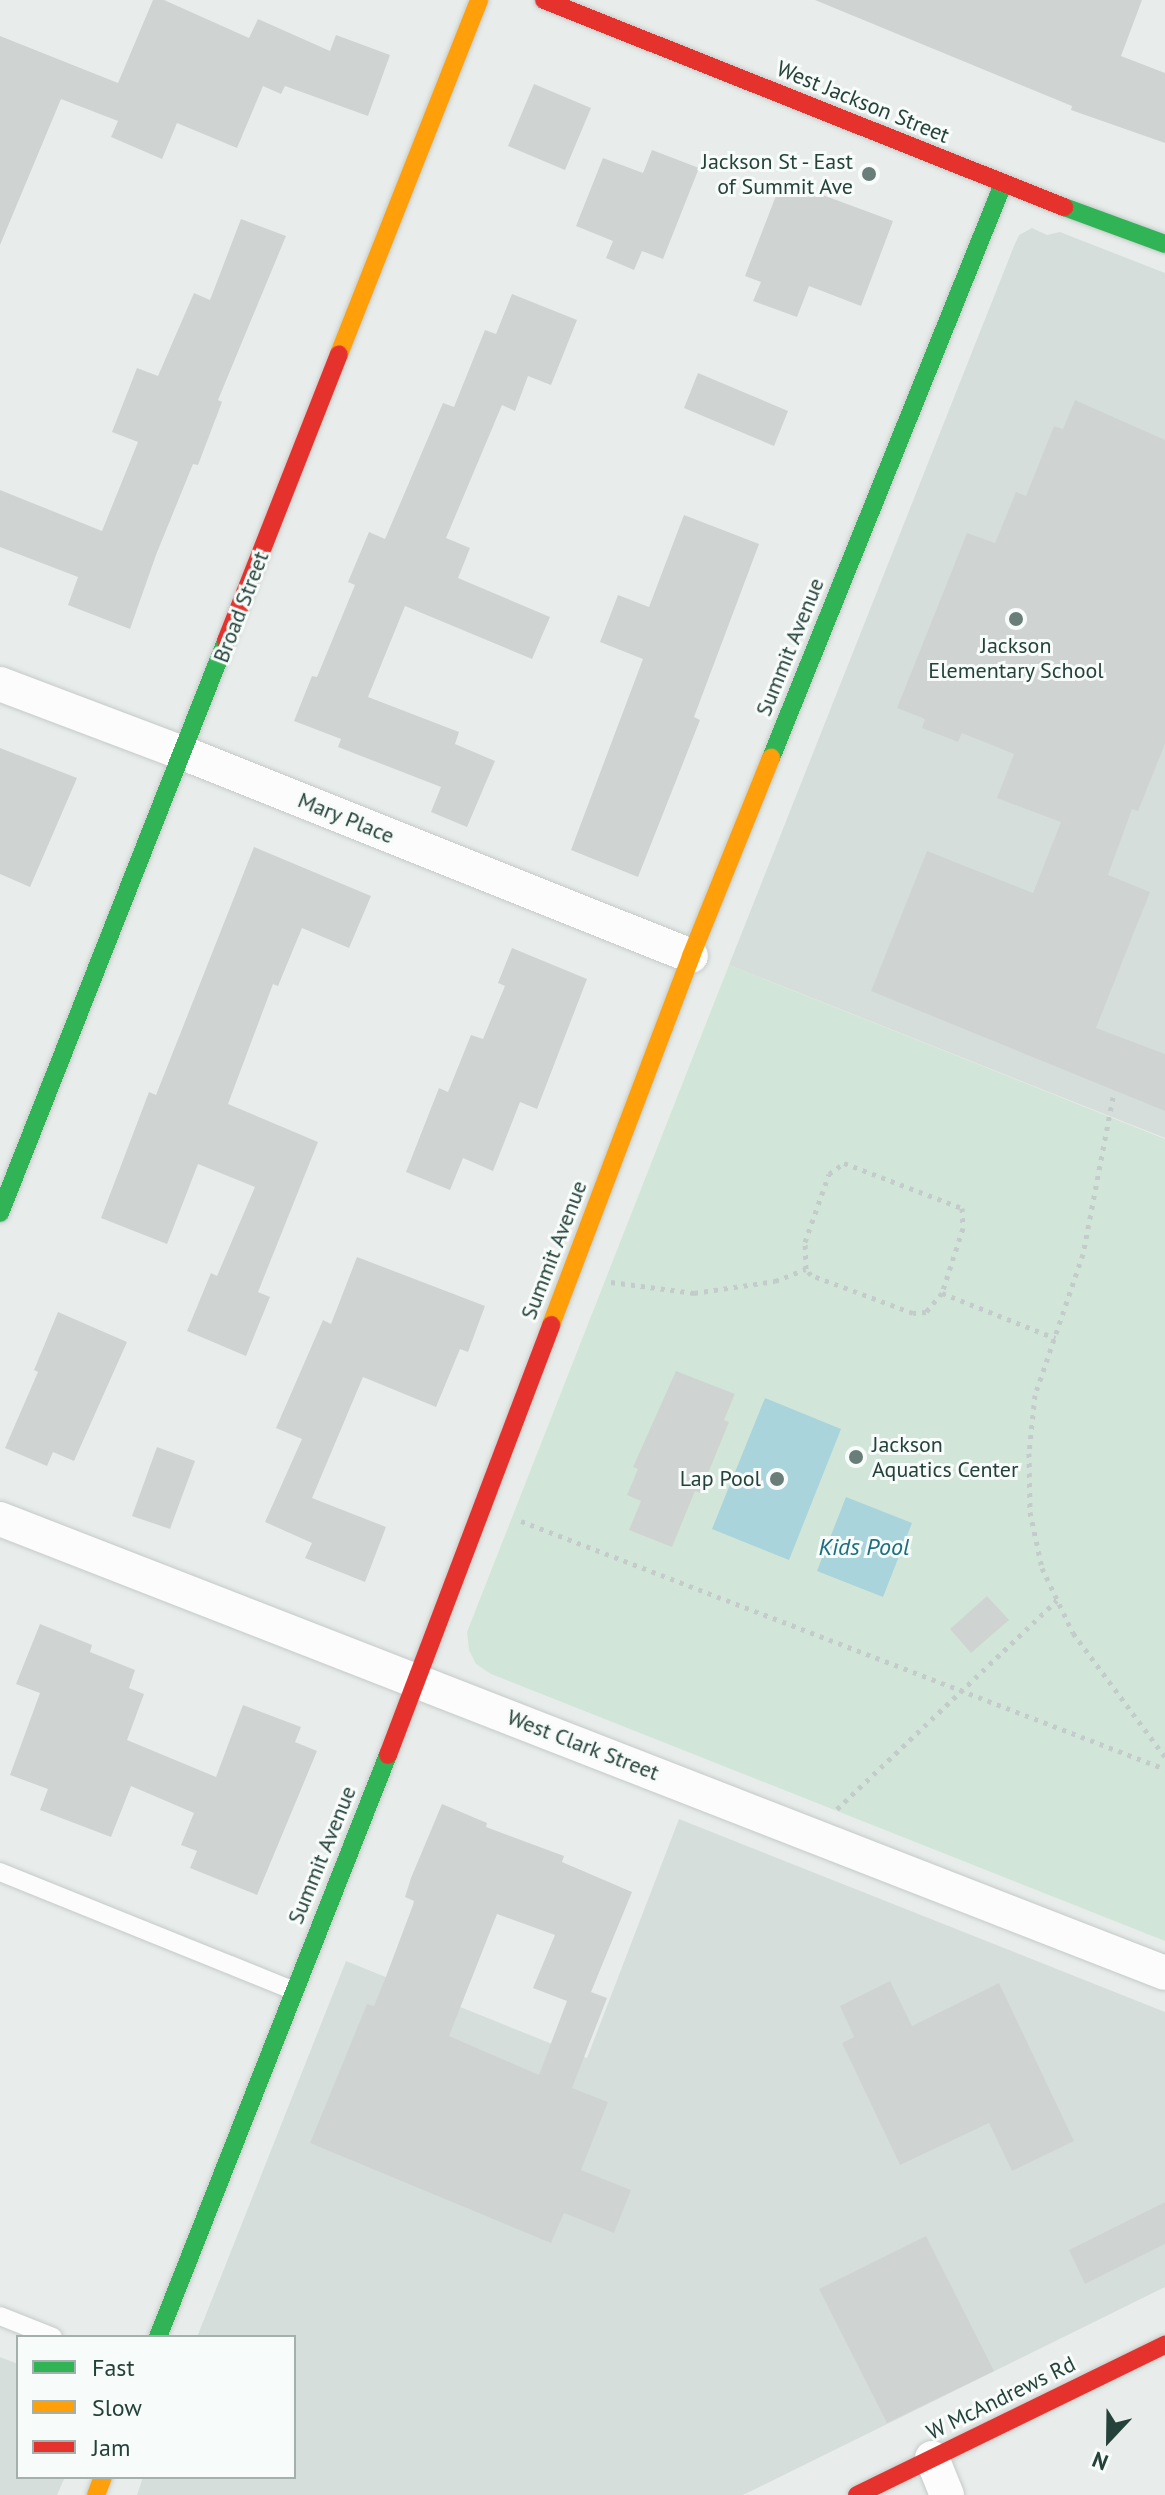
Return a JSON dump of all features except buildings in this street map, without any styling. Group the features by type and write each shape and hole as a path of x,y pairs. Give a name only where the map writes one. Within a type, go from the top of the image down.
{"street":[{"name":"Broad Street","path":"0,1213 479,0"},
{"name":"West Jackson Street","path":"544,0 1003,184 1165,244"},
{"name":"Summit Avenue","path":"159,2335 417,1680 691,956 1003,184"},
{"name":"Mary Place","path":"0,684 183,753 691,956"},
{"name":"West Clark Street","path":"0,1521 417,1680 1165,1973"},
{"name":"W McAndrews Rd","path":"857,2495 1165,2345"},
{"path":"932,2458 947,2495"}],"lane":[{"path":"0,1872 294,1991"},
{"path":"0,2316 48,2335"}],"path":[{"path":"1113,1097 1083,1254 1035,1395 1029,1453 1030,1512 1042,1568 1073,1633 1165,1757"},
{"path":"844,1163 855,1164 962,1208 963,1228 942,1293 933,1306 913,1313 811,1275 806,1269 805,1242 829,1174 844,1163"},
{"path":"572,1271 620,1284 694,1293 775,1281 806,1269"},
{"path":"942,1293 1055,1338"},
{"path":"483,1506 1165,1769"},
{"path":"810,1834 1057,1600"}],"shaded area":[{"name":"Jackson Elementary School","path":"1032,228 1047,235 1060,232 1165,273 1165,1138 729,965 1014,246 1019,235"},
{"path":"679,1819 1165,2012 1165,2287 743,2495 137,2495 142,2479 296,2479 296,2335 198,2335 346,1961 587,2058"},
{"path":"0,2357 16,2363 16,2479 64,2479 57,2495 0,2495"}],"green space":[{"path":"729,965 1165,1139 1165,1941 491,1674 476,1664 469,1650 467,1632"}],"water":[{"name":"Lap Pool","path":"765,1398 841,1429 789,1560 712,1529"},
{"name":"Kids Pool","path":"846,1497 912,1523 883,1597 817,1571"}],"traffic: fast":[{"path":"771,758 1003,184"},
{"path":"1064,207 1165,244"},
{"path":"0,1213 226,641"},
{"path":"159,2335 388,1755"}],"traffic: slow":[{"path":"339,354 479,0"},
{"path":"551,1325 691,956 771,758"},
{"path":"96,2495 102,2479"}],"traffic: jam":[{"path":"544,0 1064,207"},
{"path":"226,641 339,354"},
{"path":"388,1755 551,1325"},
{"path":"857,2495 1165,2345"}],"place":[{"name":"Jackson St - East of Summit Ave","path":"869,174"},
{"name":"Jackson Elementary School","path":"1016,619"},
{"name":"Jackson Aquatics Center","path":"856,1457"},
{"name":"Lap Pool","path":"777,1479"}]}
